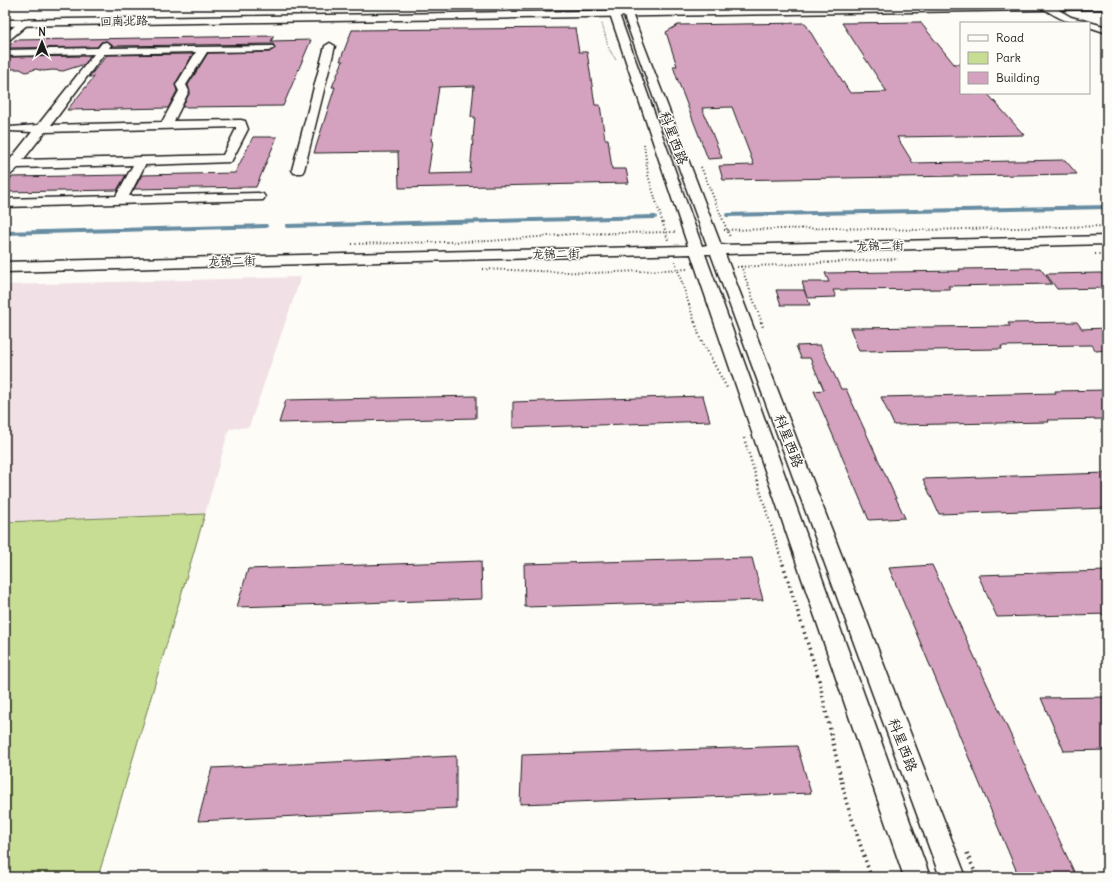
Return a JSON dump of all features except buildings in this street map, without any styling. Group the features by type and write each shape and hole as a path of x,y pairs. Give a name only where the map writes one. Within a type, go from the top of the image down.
{"main road":[{"name":"回南北路","path":"5,23 612,10 665,5"},
{"name":"回南北路","path":"626,9 1107,6"},
{"name":"回南北路","path":"5,15 612,10"}],"street":[{"path":"1047,7 1068,19 1079,22"},
{"name":"科星西路","path":"626,9 709,231 710,259 917,877"},
{"name":"科星西路","path":"612,10 690,231 710,259 953,877"},
{"path":"5,39 25,22"},
{"path":"1090,24 1107,30"},
{"path":"5,172 15,164 19,154 42,128 110,41"},
{"path":"298,170 330,46"},
{"path":"5,53 269,48"},
{"path":"167,124 184,91 181,85 203,50"},
{"path":"5,140 10,126 42,128 241,123 242,129 227,158 15,164"},
{"path":"121,200 141,161"},
{"path":"5,203 258,197"},
{"name":"龙锦二街","path":"5,267 672,251 710,259 1107,240"}],"path":[{"path":"602,23 610,49 618,63"},
{"path":"642,136 648,175 700,338 728,391"},
{"path":"709,231 835,228 921,230 1107,226"},
{"path":"348,244 491,241 572,234 690,231"},
{"path":"1091,254 1107,254"},
{"path":"480,269 592,273 678,269 710,259 904,259"},
{"path":"742,434 819,680 846,801 870,877"}],"shaded area":[{"path":"301,277 249,427 229,429 205,514 5,522 5,285"}],"green space":[{"path":"205,514 98,877 5,877 5,522"}],"waterway":[{"path":"727,215 1107,207"},
{"path":"287,226 655,217"},
{"path":"5,233 266,226"}]}
